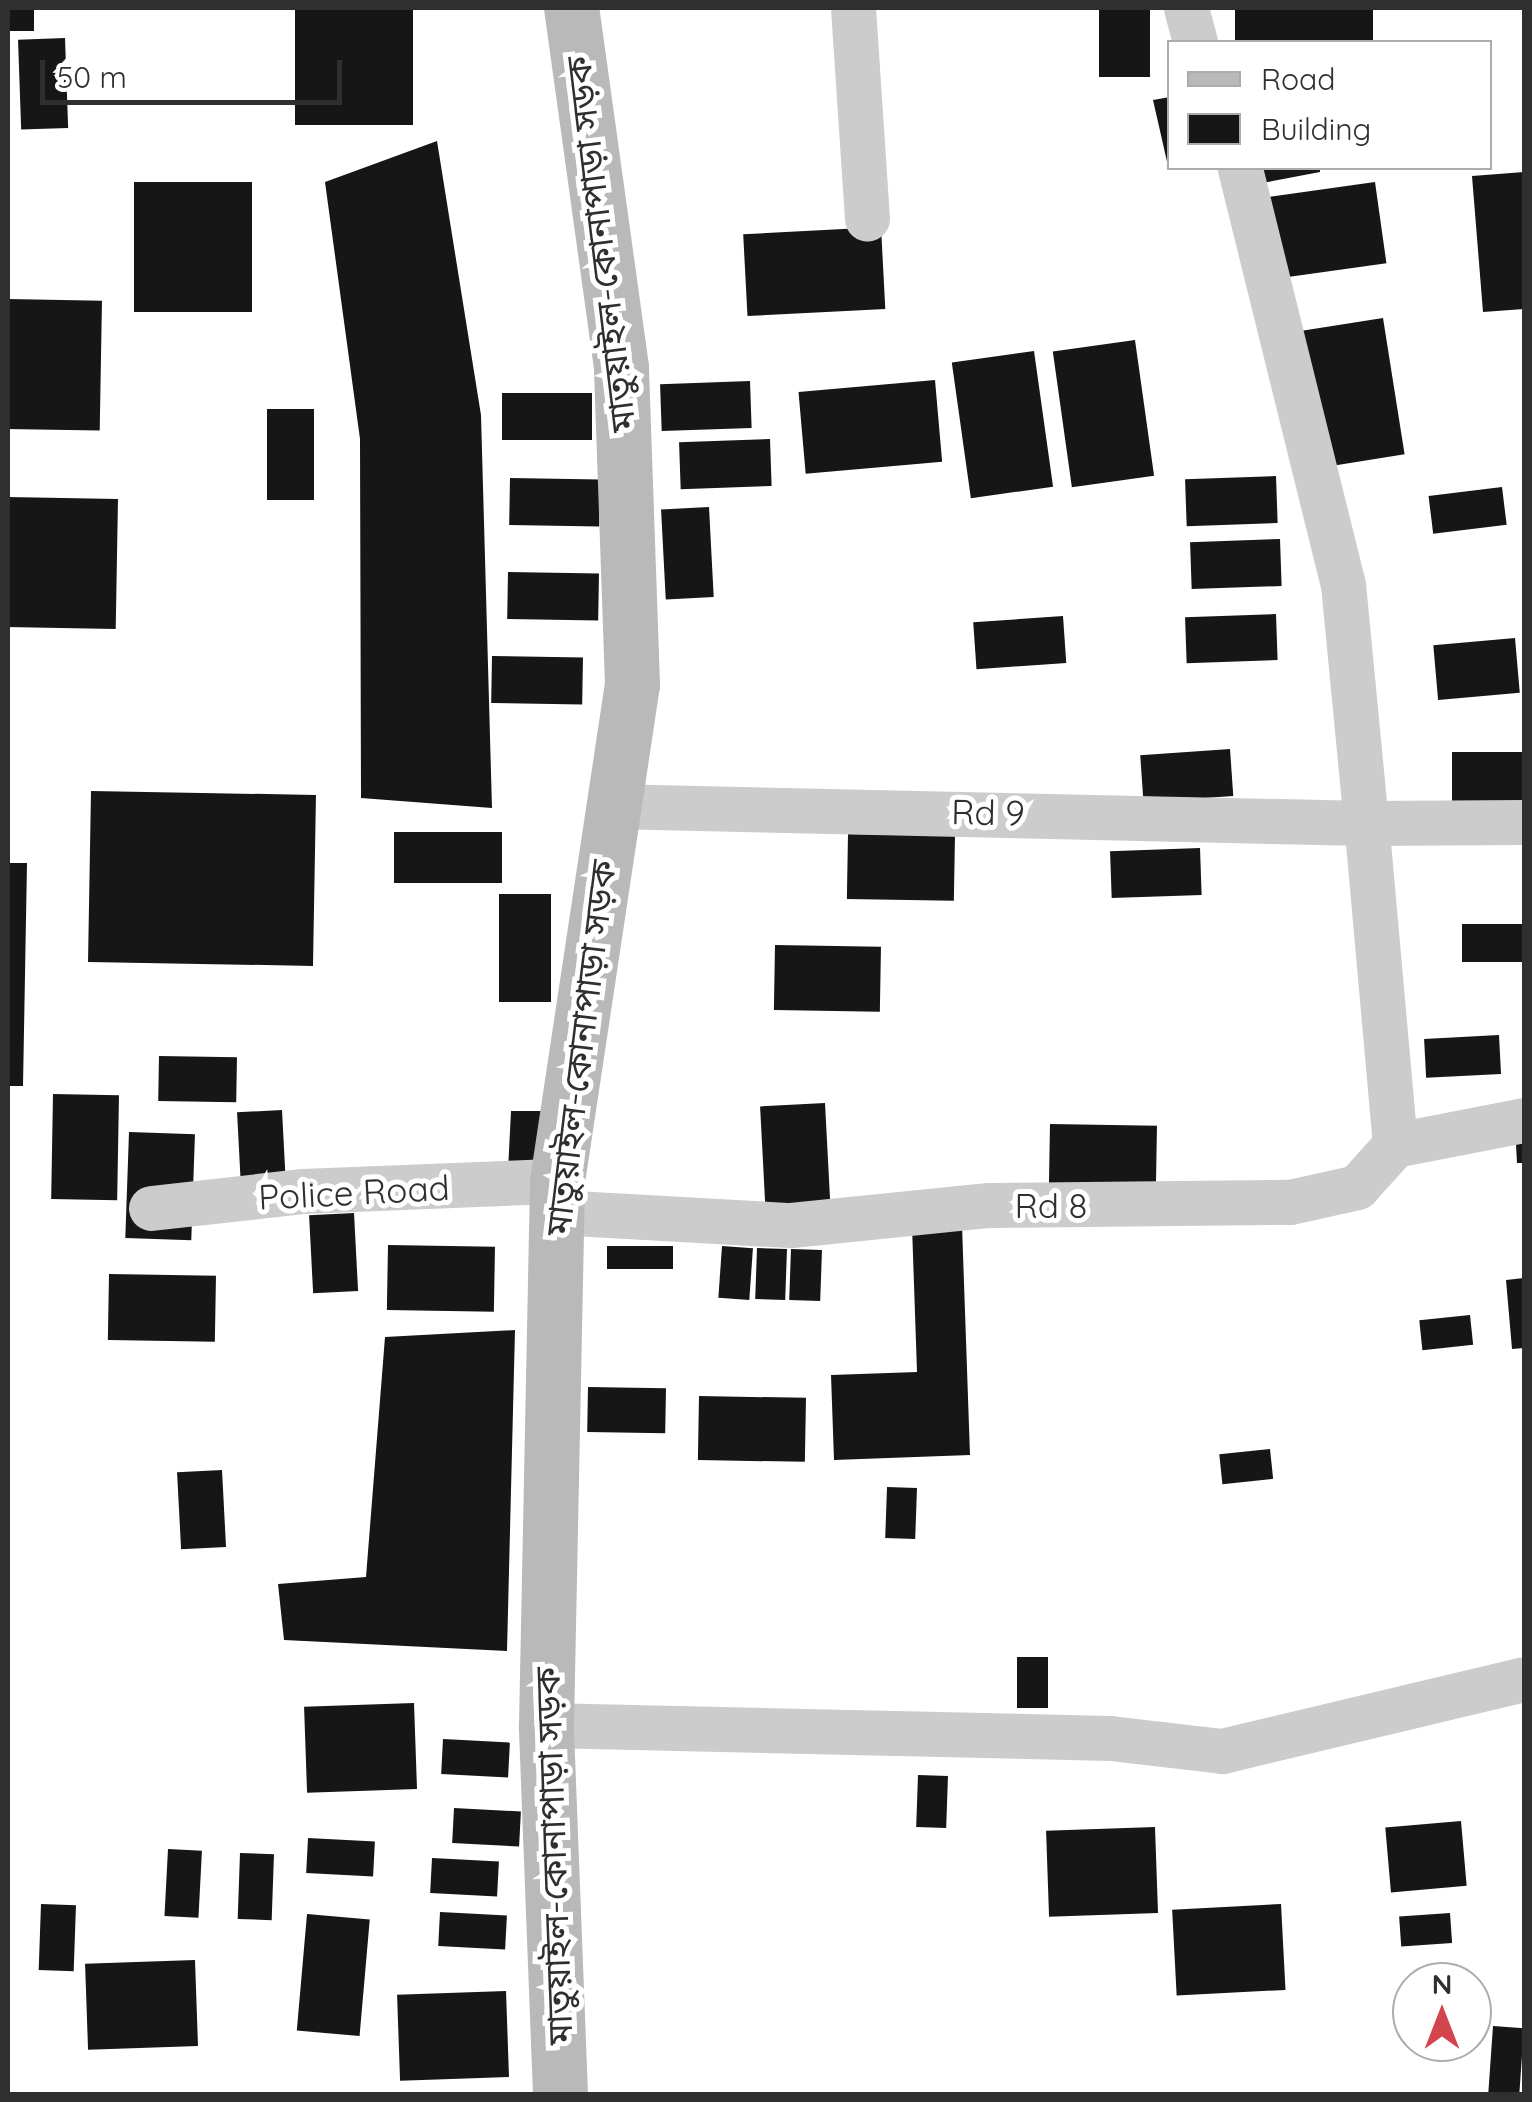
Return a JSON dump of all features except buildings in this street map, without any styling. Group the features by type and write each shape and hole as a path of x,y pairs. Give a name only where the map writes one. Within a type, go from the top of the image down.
{"main road":[{"name":"মাতুয়াইল-কোনাপাড়া সড়ক","path":"560,2094 546,1725 557,1197 609,806 632,684 621,366 571,8"}],"street":[{"path":"853,8 867,219"},
{"path":"1186,8 1194,40"},
{"path":"1240,170 1342,586 1395,1145 1524,1120"},
{"name":"Rd 9","path":"609,806 1366,823 1524,822"},
{"name":"Rd 8","path":"557,1197 791,1225 989,1205 1290,1202 1358,1187 1395,1145"},
{"name":"Police Road","path":"151,1208 303,1191 557,1197"},
{"path":"546,1725 1110,1738 1222,1751 1524,1679"}]}
